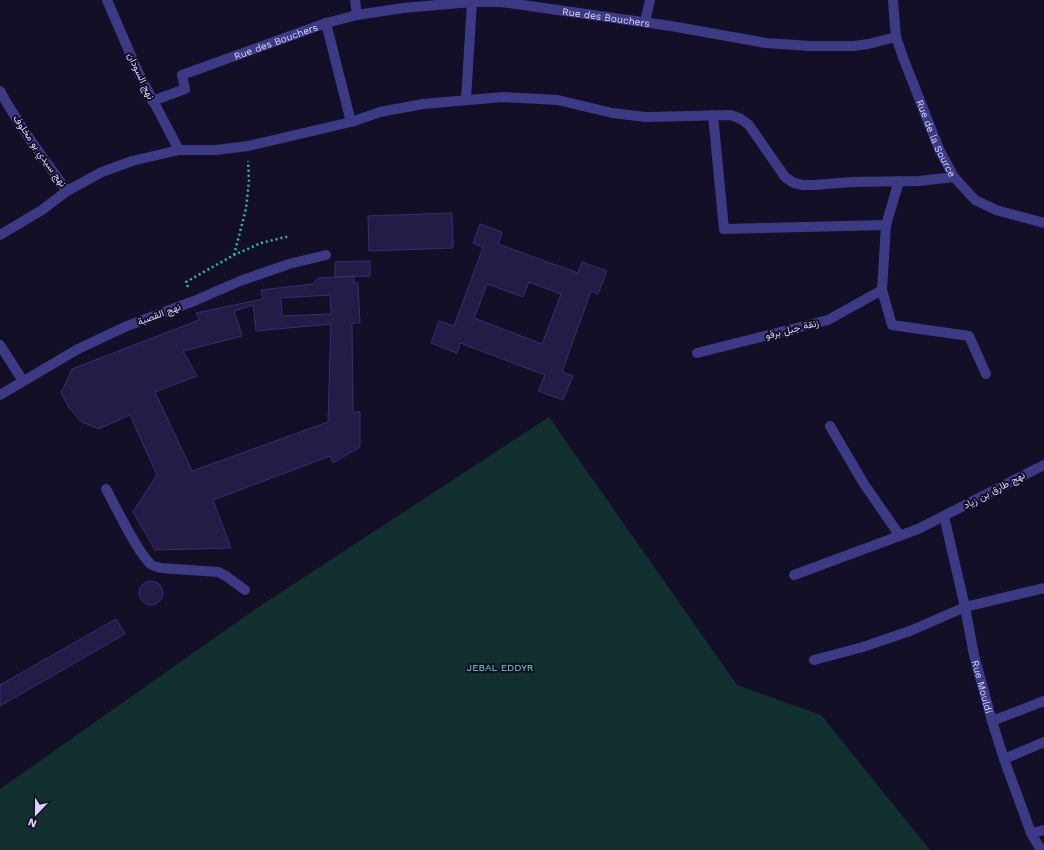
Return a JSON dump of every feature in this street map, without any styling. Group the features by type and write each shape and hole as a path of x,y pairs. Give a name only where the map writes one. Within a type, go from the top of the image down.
{"street":[{"name":"نهج السودان","path":"107,0 128,51 152,101 179,150"},
{"path":"355,0 357,15"},
{"path":"645,22 650,0"},
{"name":"Rue de la Source","path":"893,0 896,36 904,60 939,149 954,177 976,200 996,210 1044,223"},
{"name":"Rue des Bouchers","path":"152,101 185,89 182,75 326,23 357,15 403,8 502,1 604,18 645,22 745,40 788,45 836,47 854,46 868,44 896,36"},
{"path":"466,99 472,2"},
{"path":"326,23 351,122"},
{"name":"نهج سيدي بو مخلوف","path":"0,91 4,107 67,191"},
{"path":"0,235 42,210 67,191 102,172 132,161 179,150 216,150 248,146 351,122 380,112 409,106 466,99 503,97 558,100 612,113 646,117 670,118 731,115 741,119 749,125 785,177 794,183 803,185 853,182 919,181 954,177"},
{"path":"713,115 724,229 886,225"},
{"path":"899,181 886,225 882,290 892,325 969,336 986,374"},
{"name":"نهج القصبة","path":"0,395 78,348 127,326 282,266 326,255"},
{"name":"زنقة جبل برقو","path":"697,353 828,320 882,290"},
{"path":"0,345 23,381"},
{"path":"830,426 864,484 900,536"},
{"name":"نهج طارق بن زياد","path":"794,575 900,536 944,516 1033,469 1044,465"},
{"path":"106,489 140,551 153,565 161,568 218,572 245,590"},
{"name":"Rue Mouldi","path":"944,516 965,607 974,655 992,721 1031,833 1040,850"},
{"path":"814,660 863,647 910,631 965,607 1044,588"},
{"path":"992,721 1044,701"},
{"path":"1004,759 1044,742"},
{"path":"1031,833 1044,830"}],"path":[{"path":"234,255 246,209 249,180 248,146"},
{"path":"194,301 186,282 234,255 261,243 290,236"}],"green space":[{"name":"JEBAL EDDYR","path":"549,417 737,685 821,715 930,850 0,850 0,789 257,608"}],"building":[{"path":"452,213 453,248 369,251 368,216"},
{"path":"480,224 502,232 498,244 578,273 582,262 607,271 598,294 591,291 562,372 573,376 563,400 538,391 545,375 460,343 457,353 431,343 439,321 454,326 483,247 473,243","holes":["529,282 561,294 542,344 474,318 487,284 523,297"]},
{"path":"370,261 370,276 335,277 335,262"},
{"path":"354,276 354,283 358,283 360,323 352,323 353,412 360,412 360,447 333,463 330,456 213,500 231,548 155,550 133,512 157,475 130,415 99,429 82,422 69,408 61,393 72,369 199,320 196,313 263,299 261,290 313,284 318,278","holes":["330,295 331,314 282,316 281,298","253,305 256,331 331,324 328,422 192,471 155,392 197,376 183,351 242,336 234,311"]},
{"path":"151,581 156,582 162,588 162,598 156,604 151,605 146,604 140,598 139,593 140,588 146,582"},
{"path":"116,619 125,634 0,706 0,685"}]}
